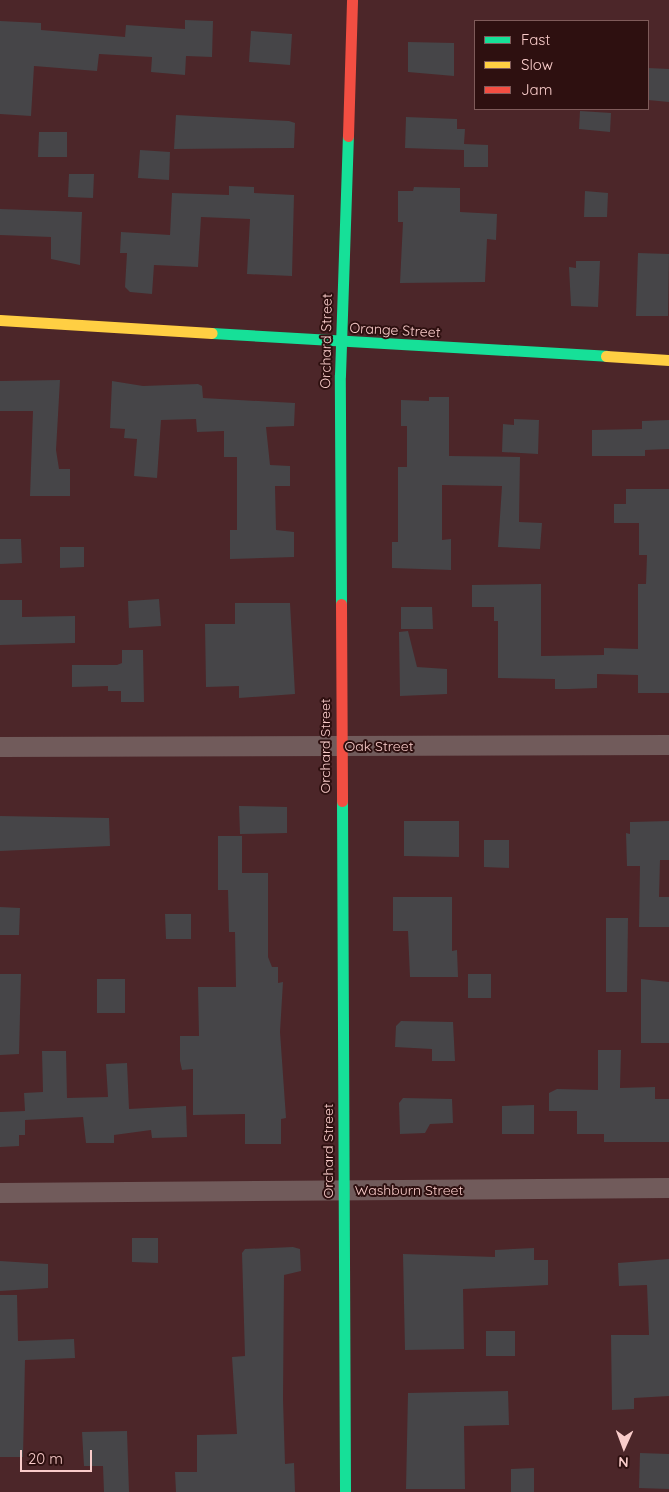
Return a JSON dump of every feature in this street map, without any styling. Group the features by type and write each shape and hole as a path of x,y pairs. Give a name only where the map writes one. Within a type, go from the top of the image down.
{"street":[{"name":"Orchard Street","path":"346,1492 339,746 340,342 352,0"},
{"name":"Orange Street","path":"0,320 340,342 669,360"},
{"name":"Oak Street","path":"0,747 669,745"},
{"name":"Washburn Street","path":"0,1193 669,1188"}],"building":[{"path":"185,20 213,21 212,57 186,56 185,75 151,72 152,57 99,54 97,71 34,66 31,116 0,114 0,21 41,23 41,30 125,37 126,25 185,29"},
{"path":"251,31 292,34 290,65 249,62"},
{"path":"408,42 454,43 454,76 408,72"},
{"path":"649,68 669,69 669,102 649,100"},
{"path":"580,111 611,113 610,132 579,129"},
{"path":"176,115 289,121 295,123 294,148 174,149"},
{"path":"406,117 457,119 457,129 465,129 464,144 488,145 488,167 464,167 464,150 405,148"},
{"path":"39,132 67,132 67,157 38,157"},
{"path":"140,150 170,152 169,180 138,178"},
{"path":"69,174 94,174 93,198 68,197"},
{"path":"229,186 254,187 254,193 294,195 292,276 247,274 250,219 201,217 198,267 154,265 152,294 130,292 125,287 127,253 120,253 121,232 170,235 172,193 229,195"},
{"path":"414,187 460,188 460,212 497,214 496,240 487,239 485,282 400,283 403,222 398,222 398,191 413,191"},
{"path":"585,191 608,193 607,217 584,217"},
{"path":"0,209 82,212 80,265 51,259 51,237 0,235"},
{"path":"638,253 669,254 668,316 636,316"},
{"path":"576,261 600,261 598,307 571,306 569,267 576,268"},
{"path":"60,380 56,450 59,469 70,469 70,496 30,496 33,411 0,411 0,381"},
{"path":"112,381 143,386 198,384 202,386 203,398 295,403 294,426 266,427 270,465 290,466 290,486 275,486 276,530 294,532 294,557 230,559 230,530 237,530 237,457 224,457 224,431 197,432 196,419 161,420 157,478 134,476 137,439 124,438 125,429 110,428"},
{"path":"429,397 449,397 449,456 520,457 519,522 542,523 540,549 498,547 502,486 442,485 442,540 451,539 451,570 392,568 392,542 398,542 398,467 407,467 407,426 401,426 401,400 429,401"},
{"path":"514,419 539,420 538,454 502,452 503,424 514,425"},
{"path":"669,420 669,449 645,450 645,456 592,456 592,430 642,429 642,421"},
{"path":"626,489 669,489 669,693 638,693 638,675 597,674 597,688 569,689 555,689 555,679 498,678 498,621 494,621 494,607 472,607 472,585 541,584 541,656 604,655 604,648 638,649 638,584 646,584 647,555 639,555 639,523 614,523 614,504 626,504"},
{"path":"0,539 21,539 22,563 0,564"},
{"path":"60,547 84,547 84,567 60,568"},
{"path":"159,599 161,626 129,628 128,601"},
{"path":"0,600 22,600 22,617 75,616 75,643 0,645"},
{"path":"235,603 290,603 295,694 239,698 239,686 206,687 205,624 235,624"},
{"path":"401,607 432,607 433,629 401,629"},
{"path":"408,631 417,667 447,669 447,694 400,696 399,632"},
{"path":"122,650 143,650 144,702 121,702 121,691 108,691 108,686 72,687 72,665 117,665 122,663"},
{"path":"239,806 287,807 287,833 240,834"},
{"path":"0,816 109,818 110,846 0,851"},
{"path":"404,821 459,821 459,857 404,856"},
{"path":"669,821 669,860 660,860 659,897 669,897 669,927 639,927 640,866 627,866 626,833 630,834 630,822"},
{"path":"218,836 242,836 242,873 268,873 268,957 272,967 278,967 278,983 283,982 280,1032 286,1118 281,1119 281,1144 245,1144 245,1114 193,1115 193,1069 182,1070 180,1061 180,1036 199,1036 198,987 236,987 235,932 229,932 228,890 218,890"},
{"path":"484,840 509,840 509,868 484,867"},
{"path":"393,897 452,897 452,951 457,950 458,977 410,977 408,931 393,931"},
{"path":"0,907 20,908 19,935 0,935"},
{"path":"165,914 191,914 191,939 166,939"},
{"path":"606,918 628,918 627,992 606,992"},
{"path":"0,974 21,974 19,1054 0,1055"},
{"path":"468,974 491,974 491,998 468,998"},
{"path":"97,979 125,979 125,1013 97,1013"},
{"path":"641,979 669,982 669,1043 641,1043"},
{"path":"401,1021 453,1022 455,1061 432,1061 432,1049 395,1047 396,1026"},
{"path":"598,1050 621,1050 620,1088 655,1087 655,1099 669,1099 669,1142 604,1142 604,1134 577,1134 577,1111 549,1111 549,1093 557,1089 598,1090"},
{"path":"42,1051 66,1051 67,1098 108,1097 106,1064 127,1063 129,1109 186,1106 187,1137 152,1138 151,1130 114,1135 114,1143 86,1143 83,1117 25,1120 25,1135 19,1135 19,1146 0,1147 0,1112 25,1111 24,1093 43,1092"},
{"path":"403,1098 452,1099 453,1123 430,1124 425,1133 400,1134 399,1103"},
{"path":"534,1105 534,1134 502,1134 502,1106"},
{"path":"132,1238 158,1238 158,1263 132,1262"},
{"path":"293,1247 300,1249 301,1271 284,1275 283,1399 285,1464 294,1463 295,1492 176,1492 175,1472 197,1472 197,1435 237,1434 232,1357 245,1356 242,1253 245,1249"},
{"path":"534,1248 534,1260 548,1260 548,1285 463,1289 464,1349 405,1350 403,1254 495,1257 495,1250"},
{"path":"669,1259 669,1396 634,1398 634,1409 612,1410 611,1335 649,1335 647,1285 619,1286 618,1263"},
{"path":"0,1261 48,1264 48,1288 0,1291"},
{"path":"0,1295 17,1295 18,1341 74,1339 75,1358 25,1360 23,1457 0,1457"},
{"path":"486,1331 515,1331 515,1356 486,1356"},
{"path":"508,1391 509,1425 464,1426 465,1489 406,1489 408,1393"},
{"path":"127,1431 129,1492 104,1492 103,1466 84,1466 82,1432"},
{"path":"640,1453 669,1454 669,1489 639,1488"},
{"path":"534,1468 534,1492 511,1492 511,1469"}],"traffic: fast":[{"path":"341,604 340,375 348,136"},
{"path":"212,333 606,356"},
{"path":"342,801 345,1492"}],"traffic: slow":[{"path":"0,320 212,333"},
{"path":"606,356 669,360"}],"traffic: jam":[{"path":"348,136 352,0"},
{"path":"341,604 342,801"}]}
